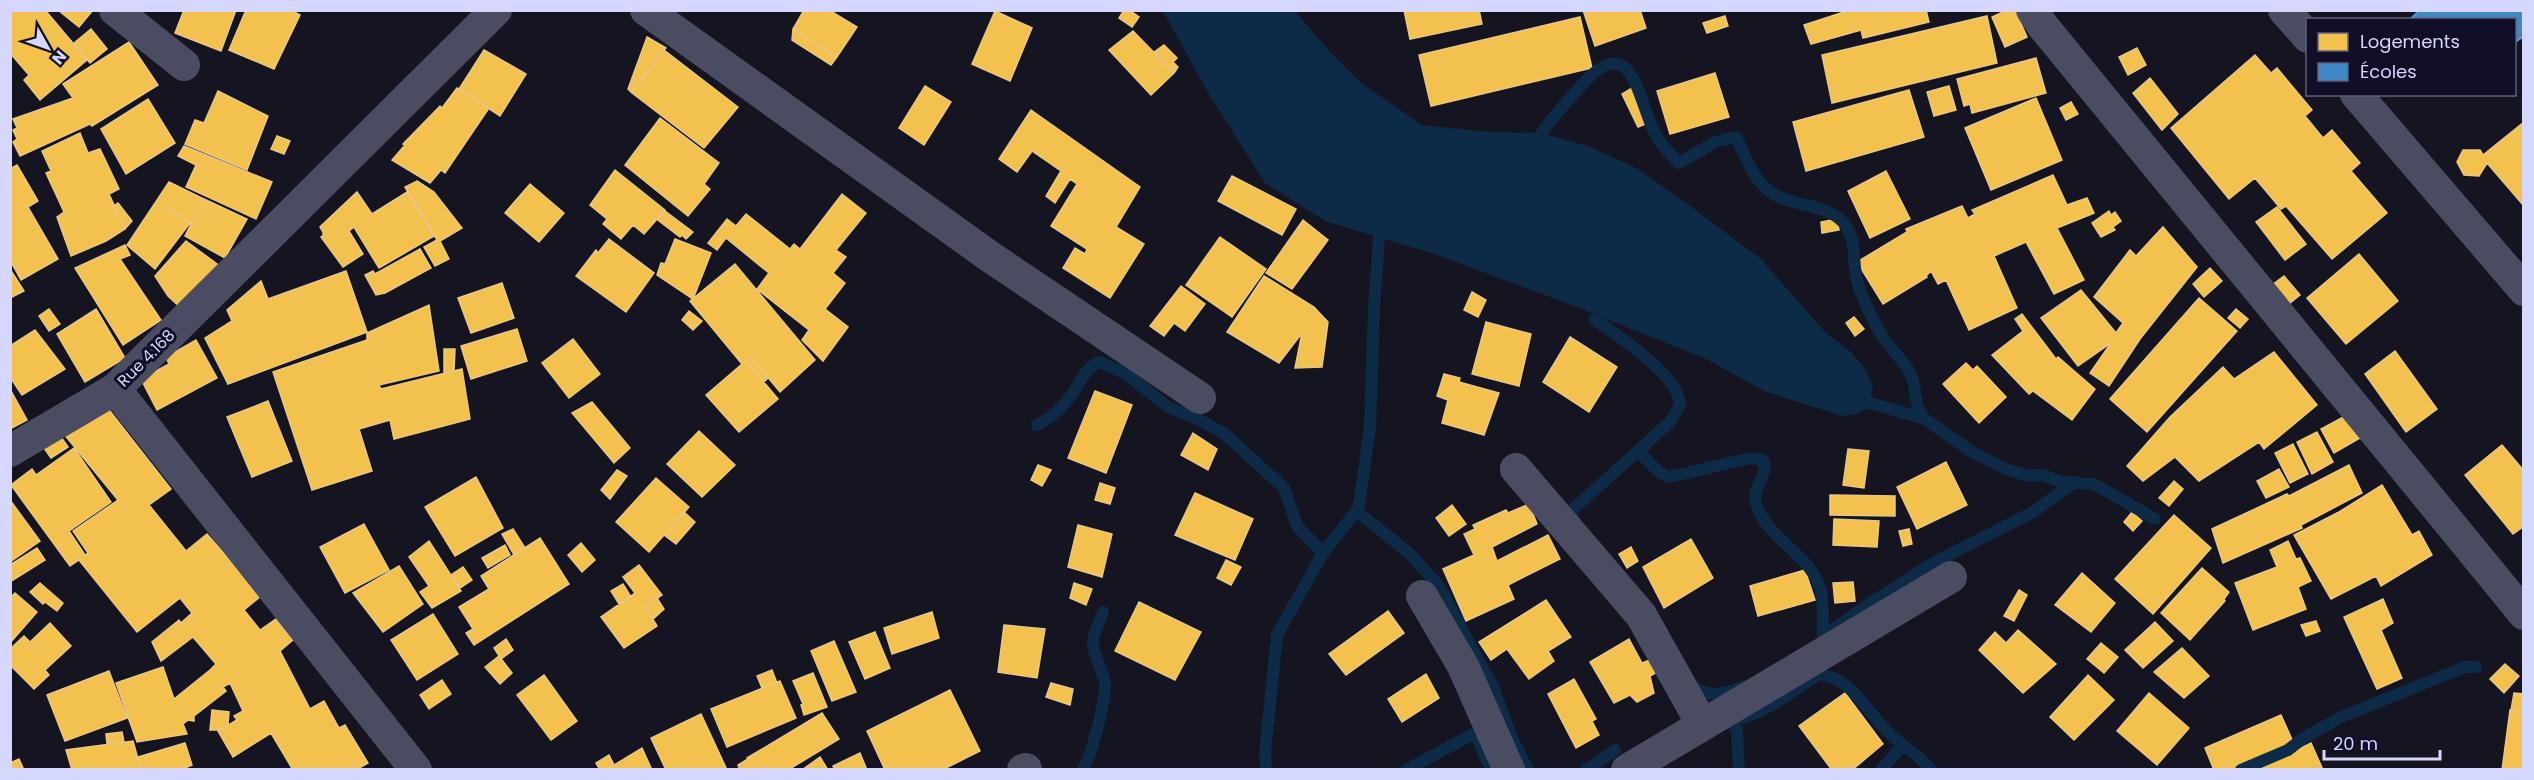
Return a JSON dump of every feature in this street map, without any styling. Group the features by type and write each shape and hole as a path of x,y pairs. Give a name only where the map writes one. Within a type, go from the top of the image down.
{"street":[{"path":"116,10 184,64"},
{"name":"Rue 4.168","path":"416,770 114,389 496,10"},
{"path":"646,10 989,256 1200,398"},
{"path":"2284,10 2306,37"},
{"path":"2044,15 2523,614"},
{"path":"2358,96 2523,290"},
{"path":"10,451 114,389"},
{"path":"1516,469 1641,615 1702,724"},
{"path":"1627,770 1951,577"},
{"path":"1422,596 1463,666 1509,770"}],"water":[{"path":"1163,11 1295,11 1360,82 1422,125 1490,132 1541,133 1588,146 1638,169 1761,259 1825,332 1851,352 1864,367 1873,385 1867,409 1843,416 1766,392 1706,359 1564,302 1434,254 1325,221 1265,183 1210,96"}],"building: Logements":[{"path":"10,10 45,10 87,60 40,100 24,80 29,75 10,53"},
{"path":"58,10 93,10 79,27"},
{"path":"184,10 236,10 221,51 175,33"},
{"path":"246,10 291,10 300,15 274,69 229,50"},
{"path":"804,10 829,10 857,27 837,57 793,29"},
{"path":"1124,10 1129,10 1139,17 1132,27 1119,18"},
{"path":"1404,10 1479,10 1482,24 1410,39"},
{"path":"1583,10 1640,10 1646,28 1595,46"},
{"path":"1850,10 1926,10 1929,22 1863,38 1861,30 1811,44 1804,25"},
{"path":"2007,10 2015,10 2027,37 2005,47 1992,17"},
{"path":"995,11 1032,28 1010,81 972,64"},
{"path":"1725,16 1728,26 1707,33 1703,23"},
{"path":"1987,16 1997,63 1832,103 1822,55"},
{"path":"1580,17 1592,68 1431,106 1419,55"},
{"path":"91,29 107,49 90,63 74,43"},
{"path":"793,29 837,57 831,65 792,40"},
{"path":"1133,31 1174,73 1151,95 1109,50"},
{"path":"647,37 666,48 631,92 628,89"},
{"path":"129,42 158,85 92,126 90,124 20,156 13,142 17,139 13,130 17,128 13,119 73,98 63,84"},
{"path":"1164,45 1177,58 1173,62 1178,67 1174,73 1154,52"},
{"path":"2137,48 2146,65 2128,75 2119,57"},
{"path":"484,50 526,74 500,116 459,89"},
{"path":"664,50 738,107 704,148 631,92"},
{"path":"2255,55 2271,73 2277,68 2312,110 2305,116 2323,138 2332,130 2360,163 2351,171 2387,213 2332,259 2286,206 2281,209 2255,178 2229,199 2171,128"},
{"path":"2036,58 2046,93 1972,113 1970,104 1964,106 1957,79"},
{"path":"1715,73 1729,117 1670,134 1657,91"},
{"path":"2150,78 2178,114 2162,130 2133,93"},
{"path":"925,86 951,102 924,145 899,128"},
{"path":"1949,86 1956,110 1934,116 1927,92"},
{"path":"457,88 489,108 445,173 441,170 430,183 392,160 405,145 403,144 440,106 442,108"},
{"path":"1632,88 1648,123 1638,127 1622,94"},
{"path":"1909,90 1924,137 1806,171 1793,122"},
{"path":"218,91 268,116 247,170 185,144 195,120 204,123"},
{"path":"2036,98 2062,160 1991,190 1965,128"},
{"path":"148,99 175,143 126,174 101,129"},
{"path":"2071,102 2078,114 2066,120 2060,108"},
{"path":"1031,110 1140,187 1116,227 1144,244 1110,298 1063,268 1075,248 1085,254 1087,249 1051,226 1077,184 1070,179 1055,203 1046,196 1061,171 1032,151 1017,172 999,159"},
{"path":"660,118 719,163 704,184 710,189 688,216 625,165"},
{"path":"2524,122 2524,206 2487,163 2479,176 2464,175 2457,162 2463,150 2480,150 2483,155"},
{"path":"80,133 88,153 100,149 119,189 109,194 125,229 106,241 71,256 57,217 64,212 46,173 51,171 42,151"},
{"path":"277,136 290,141 284,154 271,149"},
{"path":"184,146 272,182 256,219 186,187 196,165 178,156"},
{"path":"17,165 38,201 28,207 58,259 21,280 10,260 10,169"},
{"path":"615,170 665,210 644,234 633,225 621,239 603,224 607,219 590,205"},
{"path":"1886,171 1910,219 1870,238 1848,191"},
{"path":"2053,175 2067,205 2087,198 2094,213 2057,228 2084,280 2054,294 2026,242 1994,256 2017,308 1969,330 1946,280 1938,284 1931,271 1927,277 1883,304 1857,262 1907,232 1906,229 1962,206 1968,218 1975,214 1972,210"},
{"path":"1232,176 1296,209 1282,235 1218,201"},
{"path":"417,181 434,192 462,228 440,241 449,259 435,266 424,247 437,240 405,187"},
{"path":"169,182 204,199 191,224 157,200"},
{"path":"530,184 564,213 539,242 505,213"},
{"path":"357,192 372,214 407,192 434,236 379,268 354,227 349,231 363,254 343,267 321,237 323,232 320,227"},
{"path":"842,194 866,213 836,250 846,257 833,273 845,283 825,309 848,327 823,361 802,340 809,330 757,289 769,273 726,238 717,250 708,243 727,219 736,226 746,214 790,249 794,244 800,249"},
{"path":"204,199 247,219 225,258 185,236"},
{"path":"157,200 190,223 155,269 127,245"},
{"path":"118,203 132,221 125,229 114,206"},
{"path":"2277,207 2306,244 2285,260 2256,222"},
{"path":"665,211 693,232 686,239 658,220"},
{"path":"2109,211 2111,215 2115,212 2121,221 2113,227 2115,230 2101,237 2092,223"},
{"path":"1837,219 1839,230 1822,233 1821,222"},
{"path":"1303,220 1328,240 1292,289 1266,273"},
{"path":"2163,227 2197,267 2140,339 2109,386 2090,373 2111,343 2078,366 2041,318 2081,290 2116,333 2123,323 2094,297 2130,250 2136,256"},
{"path":"1220,237 1266,269 1232,317 1186,285"},
{"path":"609,239 654,273 626,312 576,276 596,250 598,253"},
{"path":"675,239 711,253 693,299 657,275 661,263 665,264"},
{"path":"186,241 221,267 184,311 168,296 155,276"},
{"path":"125,245 130,255 120,259 161,320 123,345 75,268"},
{"path":"420,249 431,268 385,293 376,295 365,275 373,271 375,274"},
{"path":"2359,254 2398,301 2346,344 2307,298"},
{"path":"735,264 815,360 780,392 750,356 746,361 778,399 739,432 706,395 742,364 690,301"},
{"path":"2210,268 2222,281 2204,297 2193,284"},
{"path":"10,269 24,291 10,298"},
{"path":"346,271 367,332 228,384 205,338 232,321 227,310 261,281 268,299"},
{"path":"1264,276 1314,307 1328,322 1322,367 1295,368 1302,333 1279,363 1227,332"},
{"path":"2284,276 2300,295 2289,304 2272,285"},
{"path":"502,283 514,318 471,333 458,298"},
{"path":"1181,286 1205,304 1185,331 1174,323 1164,336 1150,326"},
{"path":"1472,292 1486,300 1478,317 1464,310"},
{"path":"2199,298 2237,331 2147,432 2110,399"},
{"path":"429,305 439,371 379,385 381,389 462,369 470,419 394,439 390,420 359,429 372,471 312,490 273,372 367,340 367,333"},
{"path":"49,309 60,324 49,331 39,316"},
{"path":"96,309 125,358 85,382 57,334"},
{"path":"2236,309 2248,319 2240,328 2228,318"},
{"path":"689,311 702,321 693,330 682,320"},
{"path":"2022,314 2056,359 2058,357 2095,389 2072,420 2033,391 2029,394 1992,355 2023,331 2015,319"},
{"path":"1854,317 1864,329 1855,336 1846,323"},
{"path":"1486,322 1531,334 1519,386 1472,374"},
{"path":"517,329 527,361 471,379 461,346"},
{"path":"35,330 65,369 22,395 10,377 10,346"},
{"path":"1570,337 1617,367 1589,412 1543,382"},
{"path":"573,339 600,374 569,398 542,363"},
{"path":"196,340 217,378 157,410 141,379 169,364 166,357"},
{"path":"444,349 455,349 454,371 444,373"},
{"path":"2395,351 2437,409 2406,432 2365,374"},
{"path":"2274,352 2317,405 2264,449 2259,442 2199,481 2175,457 2143,481 2127,466 2170,417 2223,367 2234,379"},
{"path":"750,356 768,378 764,382 746,361"},
{"path":"1966,363 1973,370 1977,366 2006,397 1979,423 1943,384"},
{"path":"1444,374 1460,378 1459,382 1499,393 1484,435 1442,423 1448,400 1437,396"},
{"path":"10,389 27,420 10,429"},
{"path":"1095,391 1132,405 1106,473 1068,458"},
{"path":"268,401 292,461 252,477 227,417"},
{"path":"592,402 630,448 614,463 572,413"},
{"path":"106,406 171,489 149,505 186,551 207,534 261,596 244,610 260,630 276,619 293,640 280,651 310,709 324,701 339,728 345,725 368,763 356,770 293,770 271,733 233,757 218,731 237,720 234,716 243,711 230,683 223,687 226,691 194,716 194,721 188,720 183,724 187,734 137,742 116,683 163,667 174,699 210,670 216,664 193,637 161,661 152,642 179,620 181,623 192,613 180,598 137,632 79,560 70,566 11,485 32,469 36,475 74,448 111,502 69,531 85,555 88,553 73,531 118,500 63,433"},
{"path":"2347,415 2360,438 2334,453 2321,429"},
{"path":"699,431 735,465 702,497 667,464"},
{"path":"2317,432 2333,462 2312,474 2297,442"},
{"path":"1193,433 1217,449 1208,470 1181,455"},
{"path":"61,437 68,447 51,458 44,448"},
{"path":"2293,444 2308,474 2290,483 2275,453"},
{"path":"2502,445 2524,471 2524,526 2513,534 2465,475"},
{"path":"1848,449 1869,451 1864,488 1843,485"},
{"path":"1946,462 1967,505 1917,529 1897,487"},
{"path":"1038,465 1051,470 1042,486 1031,480"},
{"path":"2349,465 2362,493 2301,525 2302,528 2223,563 2212,529 2287,494 2289,496"},
{"path":"2279,469 2289,487 2266,498 2257,481"},
{"path":"617,470 627,476 610,499 601,490"},
{"path":"476,477 503,528 455,556 425,507"},
{"path":"656,478 689,507 649,552 616,522"},
{"path":"2174,481 2183,489 2169,506 2159,498"},
{"path":"1100,483 1115,488 1110,504 1095,500"},
{"path":"2382,485 2412,535 2419,531 2432,555 2381,586 2376,576 2331,599 2294,535 2339,512"},
{"path":"1195,493 1253,519 1235,560 1175,535"},
{"path":"1830,495 1895,496 1895,516 1830,515"},
{"path":"10,500 40,541 10,562"},
{"path":"1529,504 1537,524 1492,547 1497,561 1548,535 1560,559 1508,585 1514,599 1466,621 1443,569 1474,555 1464,534 1475,529 1473,525 1506,510 1508,513"},
{"path":"1452,505 1466,524 1449,536 1436,518"},
{"path":"684,512 695,522 676,544 664,535"},
{"path":"2132,512 2142,521 2133,531 2124,522"},
{"path":"2174,515 2211,548 2153,614 2115,579"},
{"path":"1834,519 1879,521 1877,547 1833,545"},
{"path":"364,524 389,570 345,593 320,547"},
{"path":"1078,525 1112,534 1102,577 1068,567"},
{"path":"513,529 525,548 514,555 502,534"},
{"path":"1909,529 1912,544 1903,546 1899,531"},
{"path":"540,538 569,584 474,645 466,633 473,629 459,607 489,589 481,576"},
{"path":"1691,539 1713,578 1664,608 1643,567"},
{"path":"429,541 461,591 432,608 420,592 429,586 409,557"},
{"path":"2288,541 2296,559 2300,558 2311,581 2298,587 2306,609 2253,630 2235,583 2277,567 2270,550"},
{"path":"581,543 595,560 582,572 568,555"},
{"path":"505,545 510,555 488,568 482,558"},
{"path":"1631,547 1638,561 1627,568 1619,554"},
{"path":"37,548 45,560 10,582 10,565"},
{"path":"1226,560 1241,567 1231,585 1217,578"},
{"path":"639,565 662,595 645,606 657,626 624,648 601,617 635,593 623,577"},
{"path":"399,566 423,604 383,632 353,593"},
{"path":"463,567 472,580 460,588 451,575"},
{"path":"2202,568 2229,592 2225,601 2190,640 2161,613"},
{"path":"1805,570 1815,600 1758,616 1750,586"},
{"path":"2082,573 2115,603 2091,632 2055,605"},
{"path":"1853,582 1855,601 1835,603 1833,583"},
{"path":"40,583 63,603 57,611 45,602 43,604 30,592"},
{"path":"1074,583 1092,589 1086,605 1070,598"},
{"path":"623,584 631,597 619,604 611,591"},
{"path":"2019,590 2027,595 2014,621 2004,616"},
{"path":"15,593 37,612 10,643 10,598"},
{"path":"657,598 664,609 653,619 645,606"},
{"path":"2383,599 2393,623 2381,630 2402,678 2377,689 2344,617"},
{"path":"1546,600 1571,637 1548,651 1554,661 1529,679 1507,649 1491,660 1479,642"},
{"path":"1139,602 1201,632 1175,680 1115,651"},
{"path":"1388,611 1404,633 1346,675 1329,654"},
{"path":"932,612 939,638 892,654 884,628"},
{"path":"433,614 458,654 417,680 391,640"},
{"path":"2316,621 2320,631 2306,636 2301,625"},
{"path":"2155,622 2173,641 2143,668 2125,650"},
{"path":"50,623 71,646 45,670 49,675 34,689 10,665 10,649 24,636 30,642"},
{"path":"1004,625 1045,629 1037,678 998,672"},
{"path":"2018,630 2056,664 2023,693 1979,650 1995,632 2006,643"},
{"path":"875,632 890,668 865,679 849,642"},
{"path":"506,639 513,650 501,659 494,648"},
{"path":"1629,639 1642,663 1653,659 1659,671 1650,676 1654,693 1637,702 1630,695 1614,703 1590,662"},
{"path":"834,641 856,692 832,701 811,651"},
{"path":"2101,643 2118,657 2104,673 2087,659"},
{"path":"2182,648 2209,676 2184,698 2154,672"},
{"path":"499,656 512,673 500,684 485,667"},
{"path":"2505,664 2519,676 2504,693 2490,679"},
{"path":"772,670 777,683 762,688 757,676"},
{"path":"109,671 127,718 65,741 47,695"},
{"path":"813,673 827,707 804,715 801,705 803,704 793,681"},
{"path":"1426,674 1439,698 1402,722 1388,699"},
{"path":"544,675 577,721 551,740 517,695"},
{"path":"2088,675 2114,700 2074,740 2050,717"},
{"path":"1574,679 1596,719 1592,721 1599,735 1576,748 1548,694"},
{"path":"442,680 451,694 429,709 420,695"},
{"path":"780,681 796,718 727,747 711,709"},
{"path":"1051,683 1073,689 1070,705 1046,697"},
{"path":"950,690 980,751 942,770 885,770 867,731"},
{"path":"1845,693 1883,744 1852,770 1832,770 1799,726"},
{"path":"2149,693 2189,728 2157,765 2117,731"},
{"path":"2514,693 2524,694 2524,711 2511,710"},
{"path":"212,710 229,712 228,725 218,730 210,730"},
{"path":"2510,710 2524,711 2524,770 2502,770"},
{"path":"822,713 839,739 788,770 740,770 738,765 747,758"},
{"path":"701,714 727,770 666,770 651,738"},
{"path":"2281,715 2294,744 2235,770 2214,770 2205,748"},
{"path":"122,732 124,742 107,744 106,734"},
{"path":"133,741 141,770 72,770 66,750"},
{"path":"185,743 192,765 180,770 141,770 138,757"},
{"path":"2311,743 2323,770 2257,770"},
{"path":"642,748 652,770 606,770"},
{"path":"860,753 867,770 835,770 833,766"},
{"path":"609,755 614,765 606,770 600,770 596,763"},
{"path":"820,757 828,770 802,770"},
{"path":"19,759 24,770 10,770 10,763"}],"building: Écoles":[{"path":"2420,10 2524,10 2524,36 2516,42 2516,18 2411,18"}],"waterway":[{"path":"1534,148 1549,123 1581,86 1597,70 1610,64 1620,65 1628,72 1635,83 1654,132 1679,163 1715,142 1736,137 1754,173 1769,191 1788,201 1830,213 1846,226 1850,233 1857,279 1865,302 1875,324 1910,372 1919,410 1925,419"},
{"path":"1378,222 1370,427 1358,512 1410,554 1439,586 1494,689 1510,734 1528,770"},
{"path":"1575,521 1569,513 1670,422 1680,405 1670,382 1659,370 1632,346 1595,320"},
{"path":"1037,425 1059,410 1087,371 1099,362 1125,373 1168,407 1198,419 1225,434 1284,488 1297,526 1323,553"},
{"path":"1857,396 1870,403 1925,419 1972,452 2008,470 2029,476 2043,475 2061,482 2094,484 2155,519"},
{"path":"1638,451 1659,472 1669,477 1751,458 1763,460 1765,465 1756,492 1756,503 1769,527 1816,578 1822,596 1823,637"},
{"path":"1935,562 2033,512 2075,482"},
{"path":"1266,770 1265,753 1277,635 1323,553 1357,510"},
{"path":"1872,602 1933,563"},
{"path":"1823,637 1867,605"},
{"path":"1083,770 1098,727 1105,691 1104,678 1093,643 1103,612"},
{"path":"2241,770 2288,750 2302,739 2341,717 2465,667 2476,667"},
{"path":"1813,673 1827,676 1849,688 1882,726 1931,770"},
{"path":"1731,720 1743,718 1766,708 1819,674"},
{"path":"1690,684 1703,692 1716,694 1744,686"},
{"path":"1730,720 1737,730 1739,770"},
{"path":"1406,770 1475,733 1491,770"},
{"path":"1881,770 1903,745"},
{"path":"1586,770 1615,750"}]}
